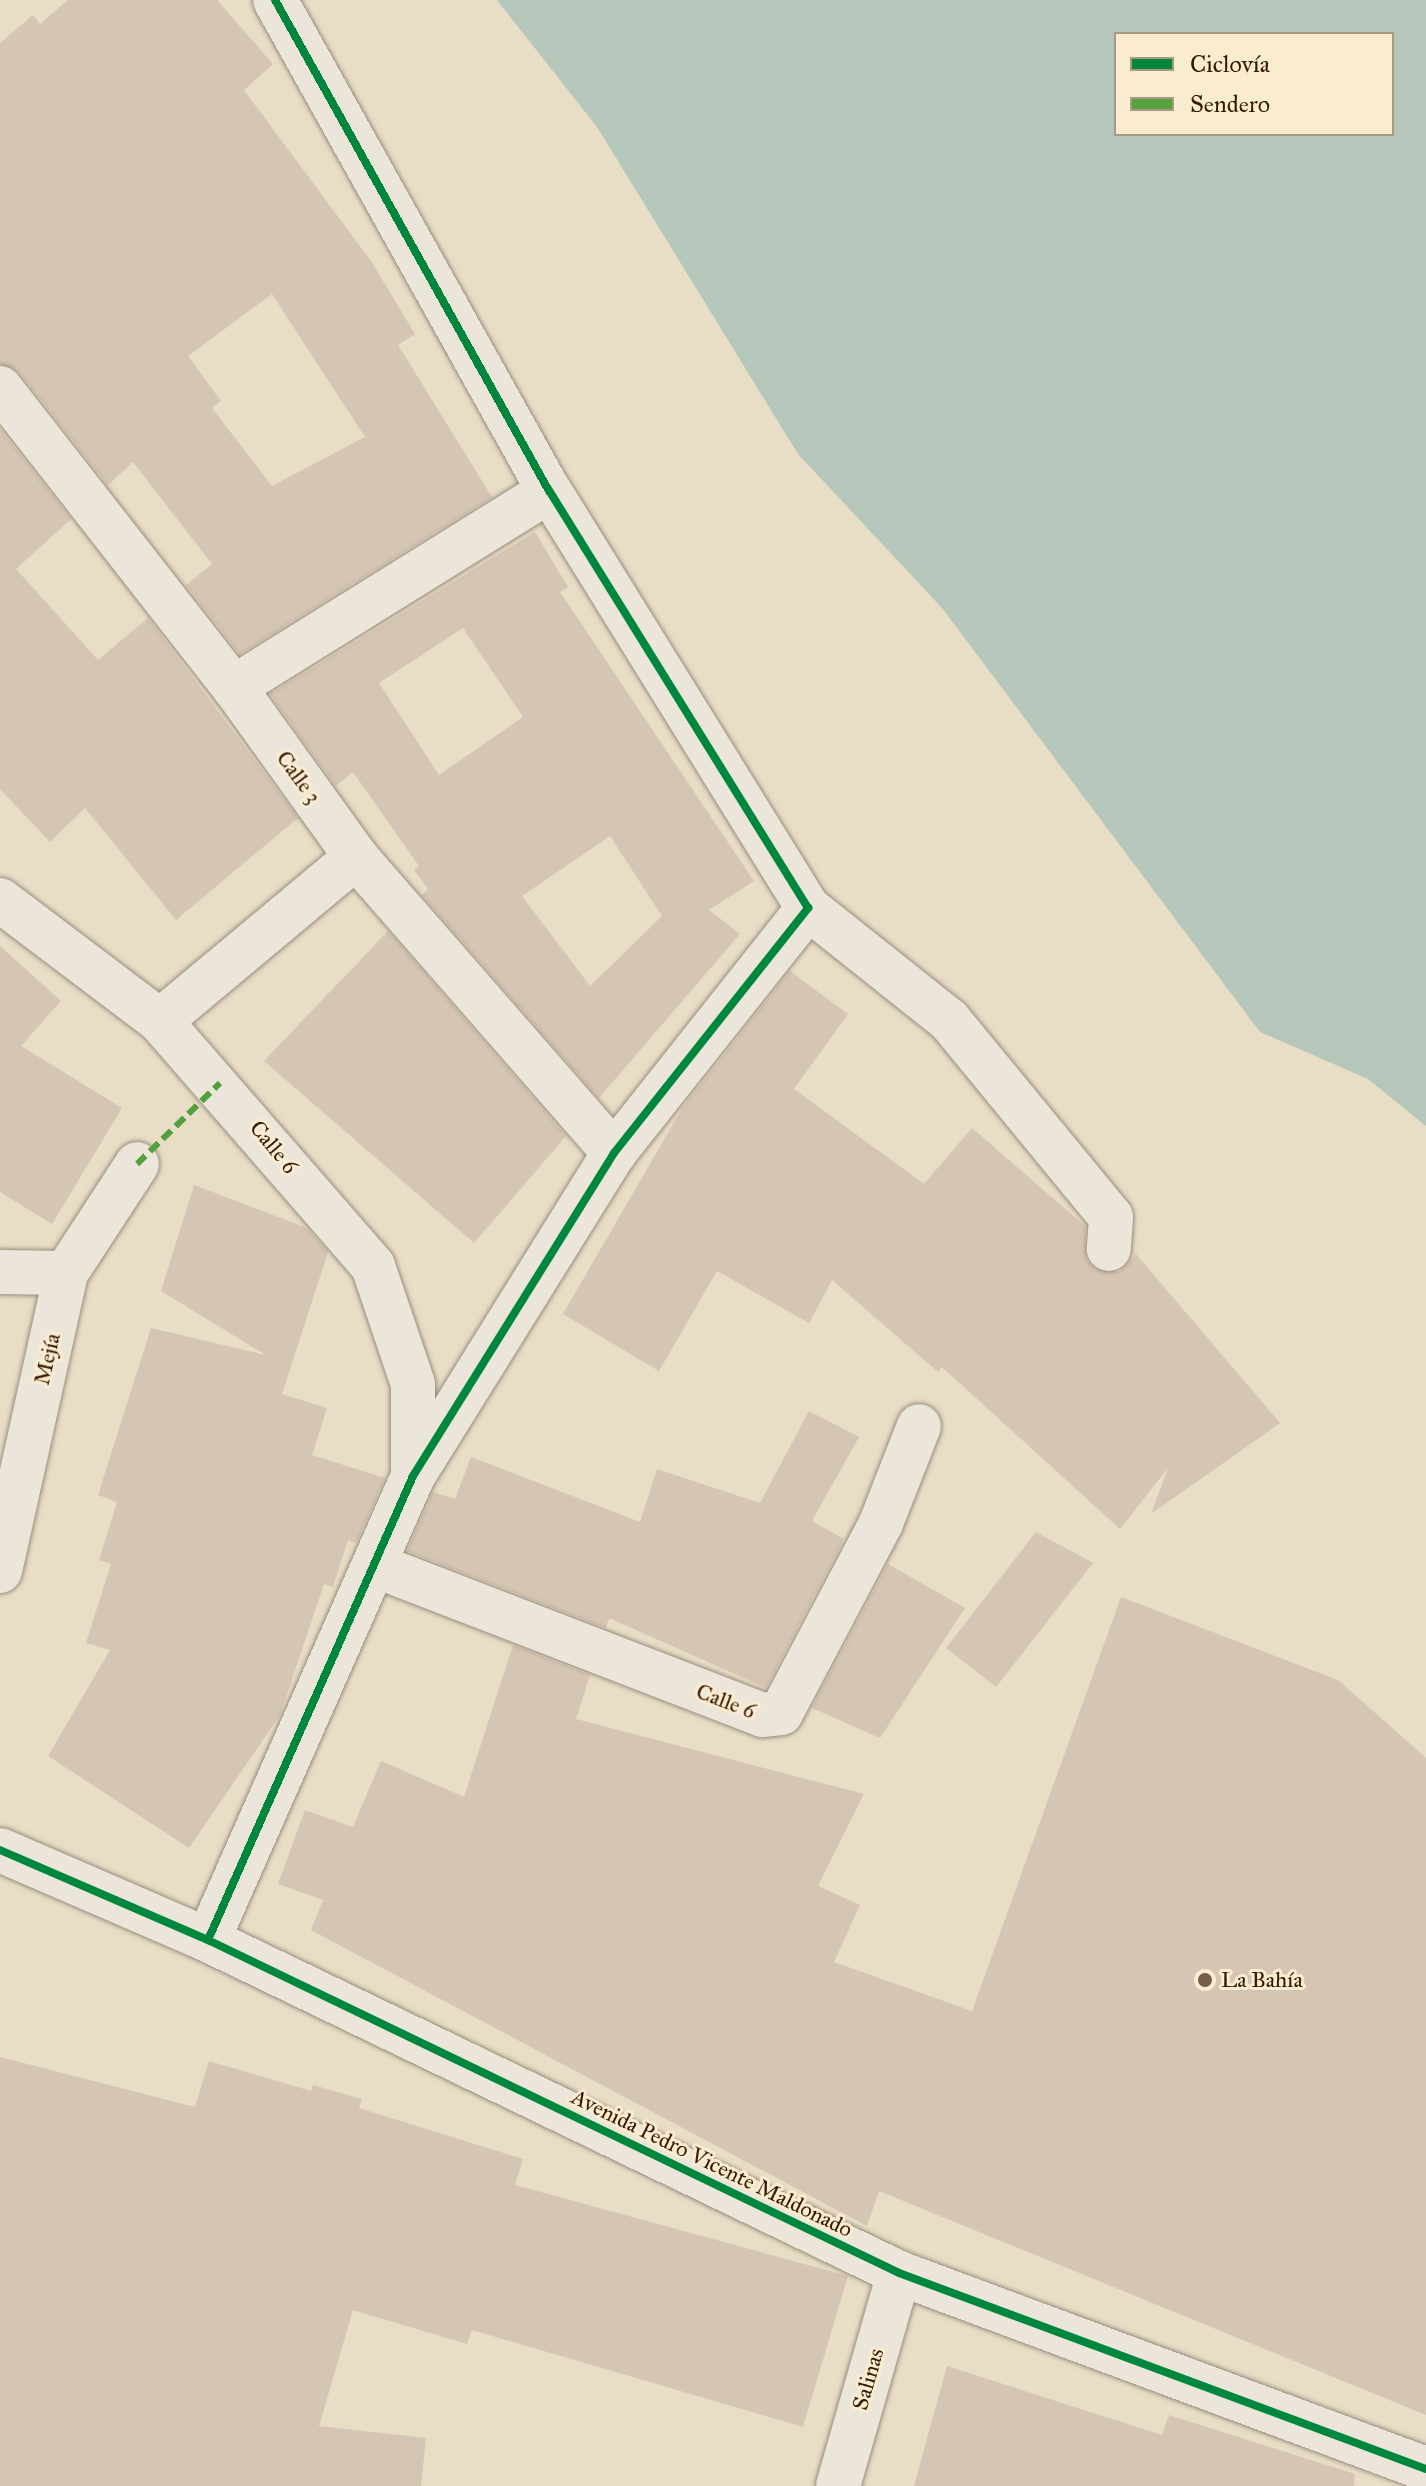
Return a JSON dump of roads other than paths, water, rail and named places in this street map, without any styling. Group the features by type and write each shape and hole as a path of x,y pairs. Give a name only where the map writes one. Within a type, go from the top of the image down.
{"street":[{"path":"275,0 549,491 808,908 949,1020 1111,1217 1109,1249"},
{"name":"Calle 3","path":"0,388 234,687 356,857 614,1153"},
{"path":"234,687 549,491"},
{"path":"160,1021 356,857"},
{"name":"Calle 6","path":"0,900 160,1021 373,1266 413,1384 413,1476"},
{"path":"208,1940 413,1476 614,1153 808,908"},
{"name":"Mejía","path":"0,1571 66,1273 137,1164"},
{"path":"0,1272 66,1273"},
{"name":"Calle 6","path":"374,1565 762,1715 781,1713 881,1523 919,1426"},
{"name":"Avenida Pedro Vicente Maldonado","path":"0,1850 208,1940 899,2273 1426,2469"},
{"name":"Salinas","path":"838,2486 899,2273"}],"place":[{"name":"La Bahía","path":"1205,1980"}]}
